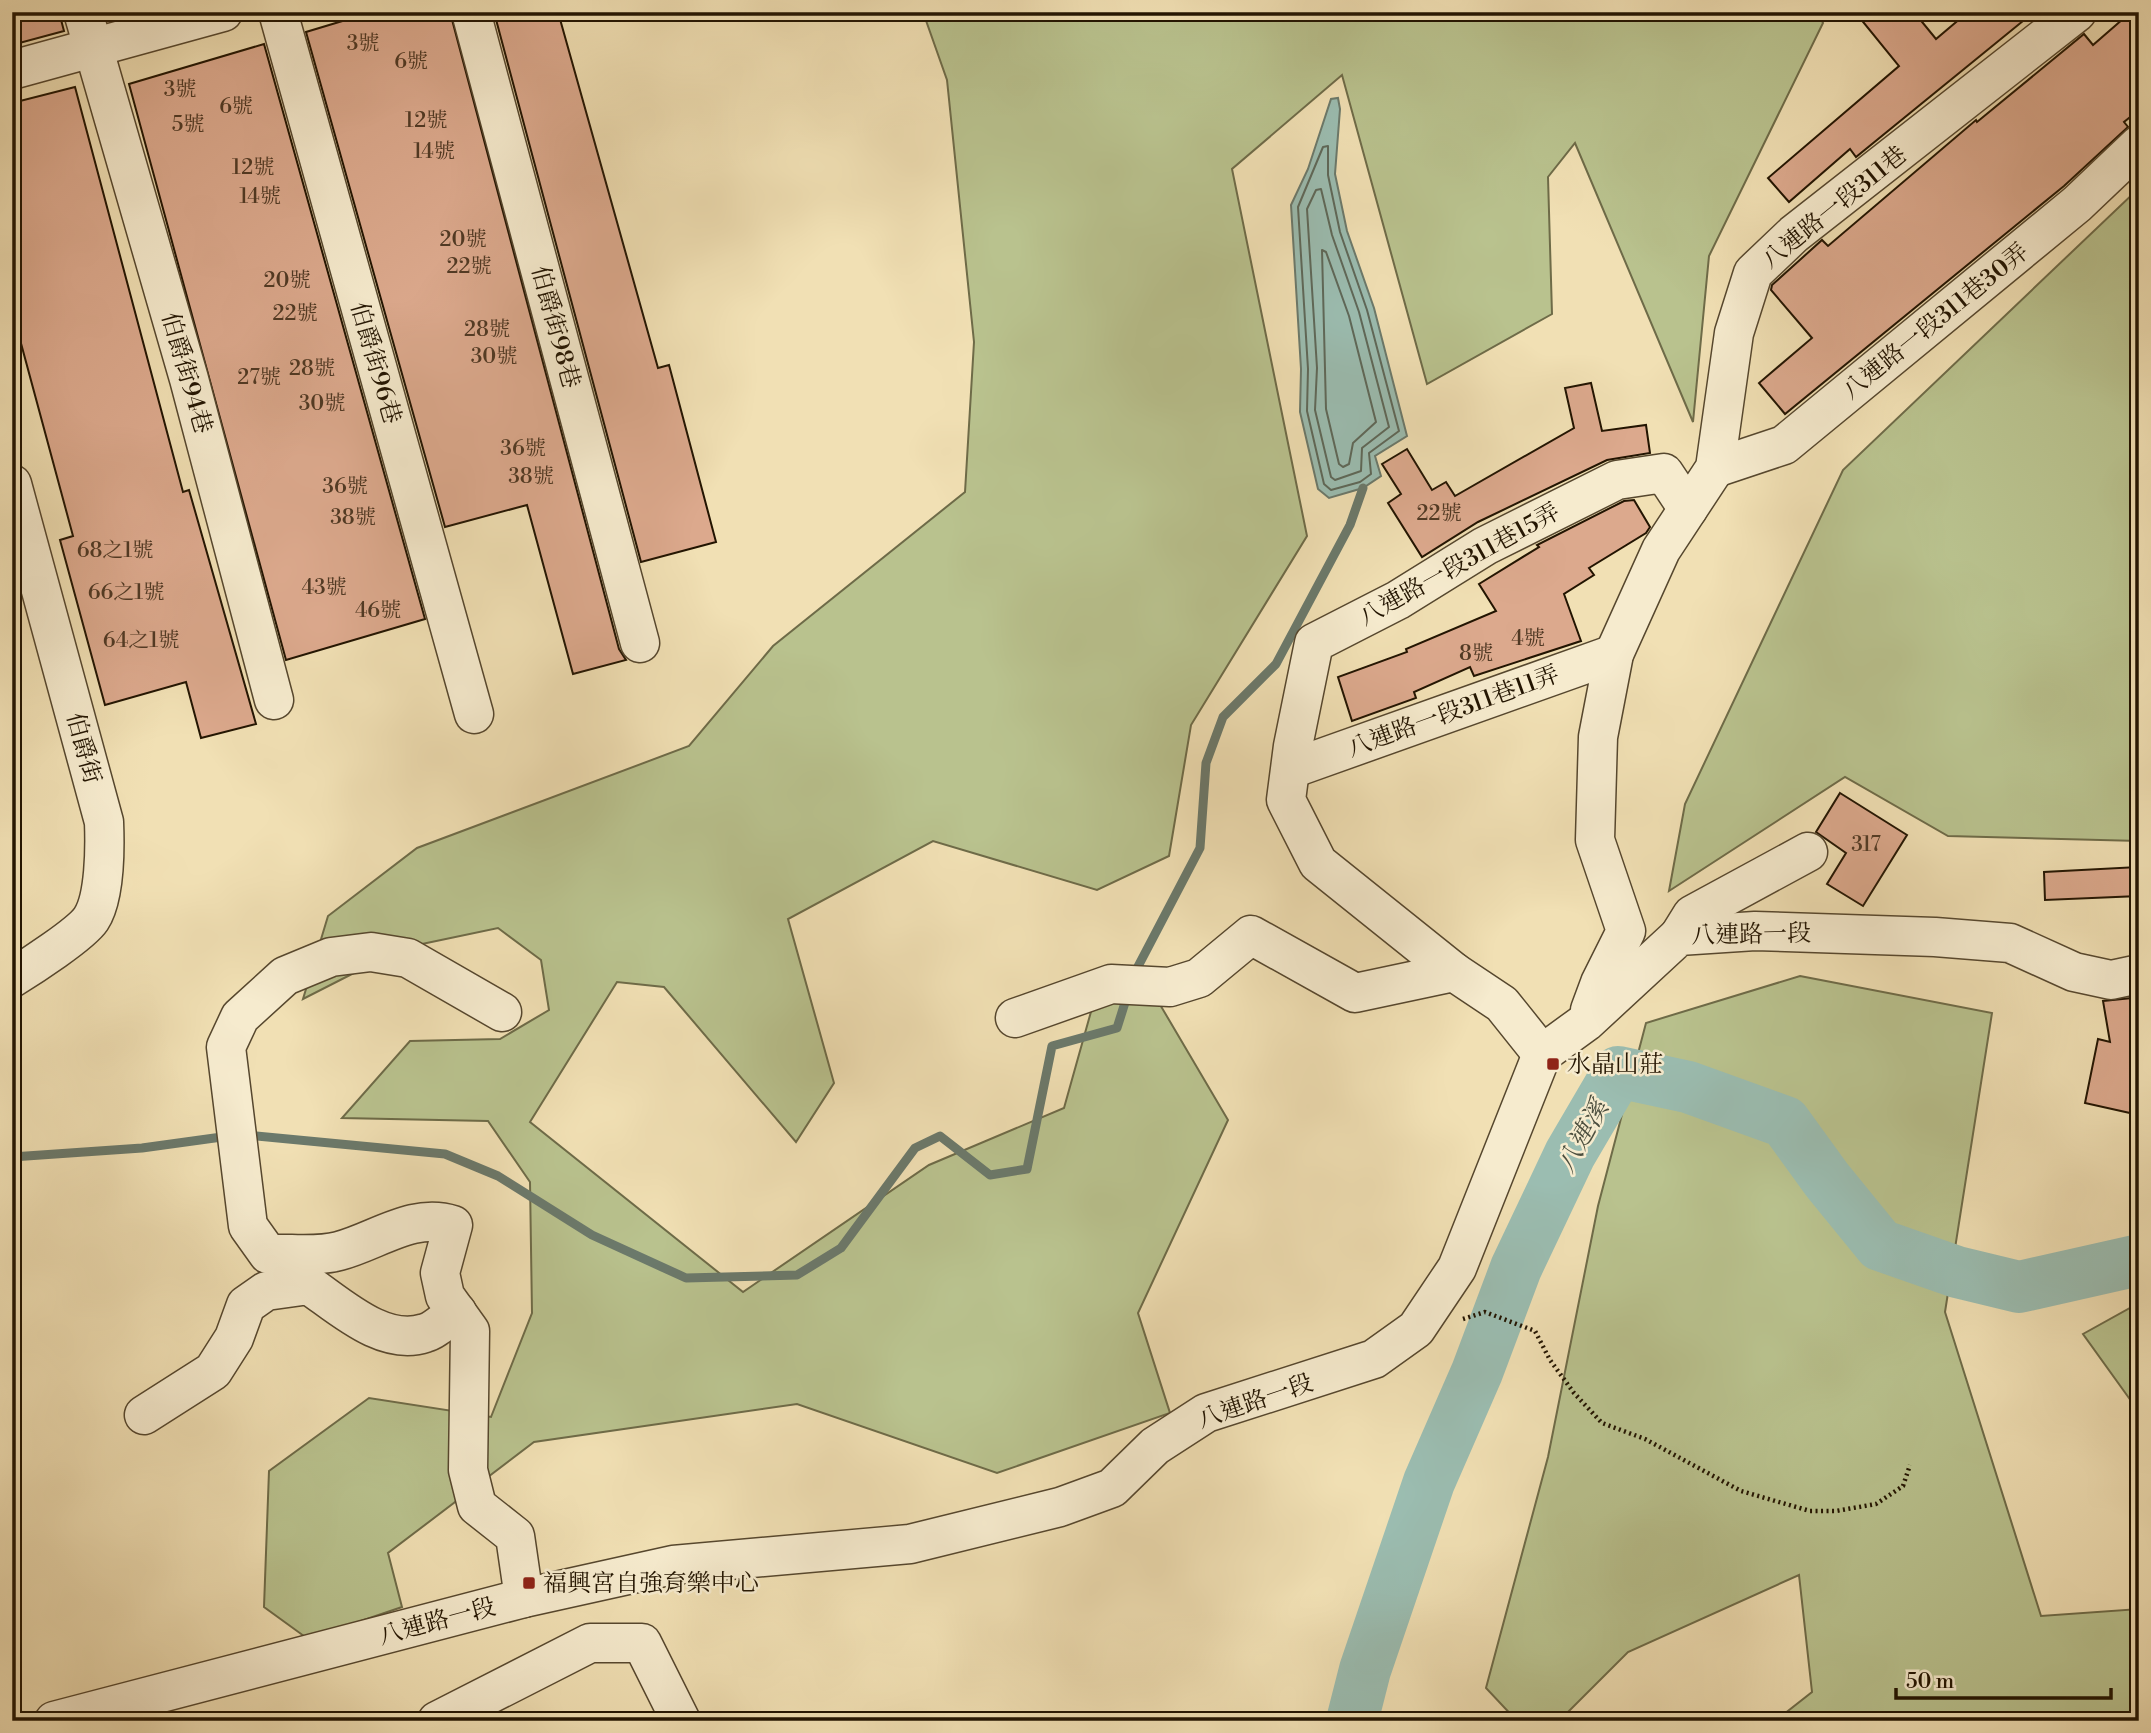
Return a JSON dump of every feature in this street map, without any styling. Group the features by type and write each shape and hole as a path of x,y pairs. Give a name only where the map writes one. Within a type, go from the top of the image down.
{"street":[{"path":"12,70 88,30 223,12"},
{"name":"伯爵街96巷","path":"278,12 474,714"},
{"name":"伯爵街98巷","path":"471,12 640,643"},
{"name":"八連路一段311巷","path":"1586,1022 1600,983 1626,931 1595,840 1598,737 1614,654 1661,550 1715,468 1734,333 1753,273 1794,234 2077,12"},
{"name":"伯爵街94巷","path":"88,30 189,379 274,700"},
{"name":"八連路一段311巷30弄","path":"1715,468 1784,445 2077,204 2139,145"},
{"name":"八連路一段311巷15弄","path":"1292,758 1314,643 1398,600 1485,546 1616,480 1664,473 1688,509"},
{"name":"伯爵街","path":"12,484 104,822 105,868 91,919 41,960 12,978"},
{"name":"八連路一段311巷11弄","path":"1292,758 1614,654"},
{"path":"1292,758 1286,800 1318,863 1454,972 1502,1004 1542,1054"},
{"path":"1679,936 1692,915 1808,852"},
{"name":"八連路一段","path":"54,1721 524,1598 673,1565 910,1544 1060,1507 1112,1488 1155,1446 1206,1413 1374,1359 1416,1329 1457,1268 1542,1054 1586,1022 1679,936 1755,931 2010,943 2074,972 2111,980 2139,974"},
{"path":"1015,1018 1111,984 1170,988 1199,978 1251,935 1355,993 1454,972"},
{"path":"502,1012 408,958 371,952 331,957 285,976 269,989 240,1017 226,1047 248,1226 268,1254 337,1252 393,1230 435,1219 453,1226 440,1273 445,1296 470,1331 468,1470 477,1506 515,1536 524,1598"},
{"path":"144,1415 212,1371 234,1338 246,1306 266,1291 309,1285 358,1318 398,1337 427,1333 457,1312"},
{"path":"437,1721 590,1643 642,1643 681,1721"}],"path":[{"path":"1485,1312 1535,1331 1558,1371 1602,1423 1645,1439 1741,1491 1810,1511 1836,1511 1876,1504 1903,1486 1910,1465"}],"green space":[{"path":"923,12 1818,12 1823,23 1709,256 1693,422 1575,143 1548,177 1552,314 1427,384 1342,75 1232,169 1307,536 1191,725 1169,856 1097,890 933,841 788,919 834,1083 796,1142 664,987 617,982 530,1122 743,1292 929,1165 1064,1108 1094,1001 1152,991 1228,1120 1138,1313 1170,1413 997,1473 797,1404 534,1442 388,1553 402,1607 308,1639 264,1607 269,1471 369,1398 491,1417 532,1313 530,1182 488,1121 342,1118 410,1041 500,1039 549,1010 541,960 498,928 403,948 303,999 328,916 417,848 689,746 773,646 965,492 974,342 947,80"},
{"path":"2139,188 2139,841 1948,836 1845,777 1669,891 1685,804 1843,470"},
{"path":"1800,976 1992,1013 1945,1312 2041,1616 2139,1609 2139,1721 1775,1721 1812,1692 1799,1575 1628,1652 1559,1721 1517,1721 1486,1688 1548,1457 1598,1206 1646,1023"},
{"path":"2139,1303 2139,1412 2083,1334"}],"water":[{"path":"1338,98 1340,109 1335,174 1347,231 1374,308 1407,436 1375,456 1381,476 1363,488 1329,498 1318,489 1300,412 1301,369 1291,205 1308,169 1331,99"}],"building":[{"path":"12,12 59,12 64,31 12,45"},
{"path":"391,12 450,12 619,649 626,660 573,674 527,505 445,527 306,32 369,13 371,18"},
{"path":"494,12 558,12 658,368 669,365 716,542 641,562"},
{"path":"1855,12 1914,12 1936,39 1968,12 2034,12 1856,157 1850,149 1789,202 1768,178 1899,66"},
{"path":"2131,12 2139,12 2139,110 2124,122 2128,127 2064,186 1785,414 1759,383 1812,338 1771,290 1772,285 1822,240 1828,246 1976,120 1977,122 2084,34 2093,45"},
{"path":"264,44 425,619 286,660 129,84"},
{"path":"75,87 183,492 189,490 256,724 201,738 186,682 105,705 60,540 73,536 12,310 12,103"},
{"path":"1591,383 1602,431 1646,425 1650,453 1607,460 1478,522 1422,557 1388,503 1401,494 1382,464 1407,449 1432,490 1446,482 1455,496 1574,428 1565,388"},
{"path":"1634,500 1650,527 1646,533 1589,568 1594,575 1564,594 1581,641 1474,676 1470,667 1414,692 1416,698 1352,721 1338,677 1407,652 1406,649 1496,611 1479,584 1539,547 1537,545 1624,501"},
{"path":"1840,793 1907,835 1863,906 1827,884 1846,853 1816,832"},
{"path":"2138,867 2139,896 2045,900 2044,872"},
{"path":"2132,998 2139,1002 2139,1071 2130,1113 2085,1103 2098,1039 2110,1042 2103,1001"}],"waterway":[{"path":"1133,976 1200,848 1206,763 1223,717 1276,664 1350,525 1363,488"},
{"path":"247,1135 445,1154 498,1176 592,1235 686,1278 797,1275 841,1248 915,1148 940,1136 990,1175 1027,1169 1052,1046 1117,1028 1128,993"},
{"name":"八連溪","path":"1352,1721 1365,1670 1429,1482 1477,1372 1516,1268 1570,1154 1618,1072 1688,1087 1785,1122 1827,1180 1880,1245 1957,1272 2019,1287 2139,1260"},
{"path":"12,1157 142,1148 229,1136"}],"place":[{"name":"水晶山莊","path":"1553,1064"},
{"name":"福興宮自強育樂中心","path":"529,1583"}]}
